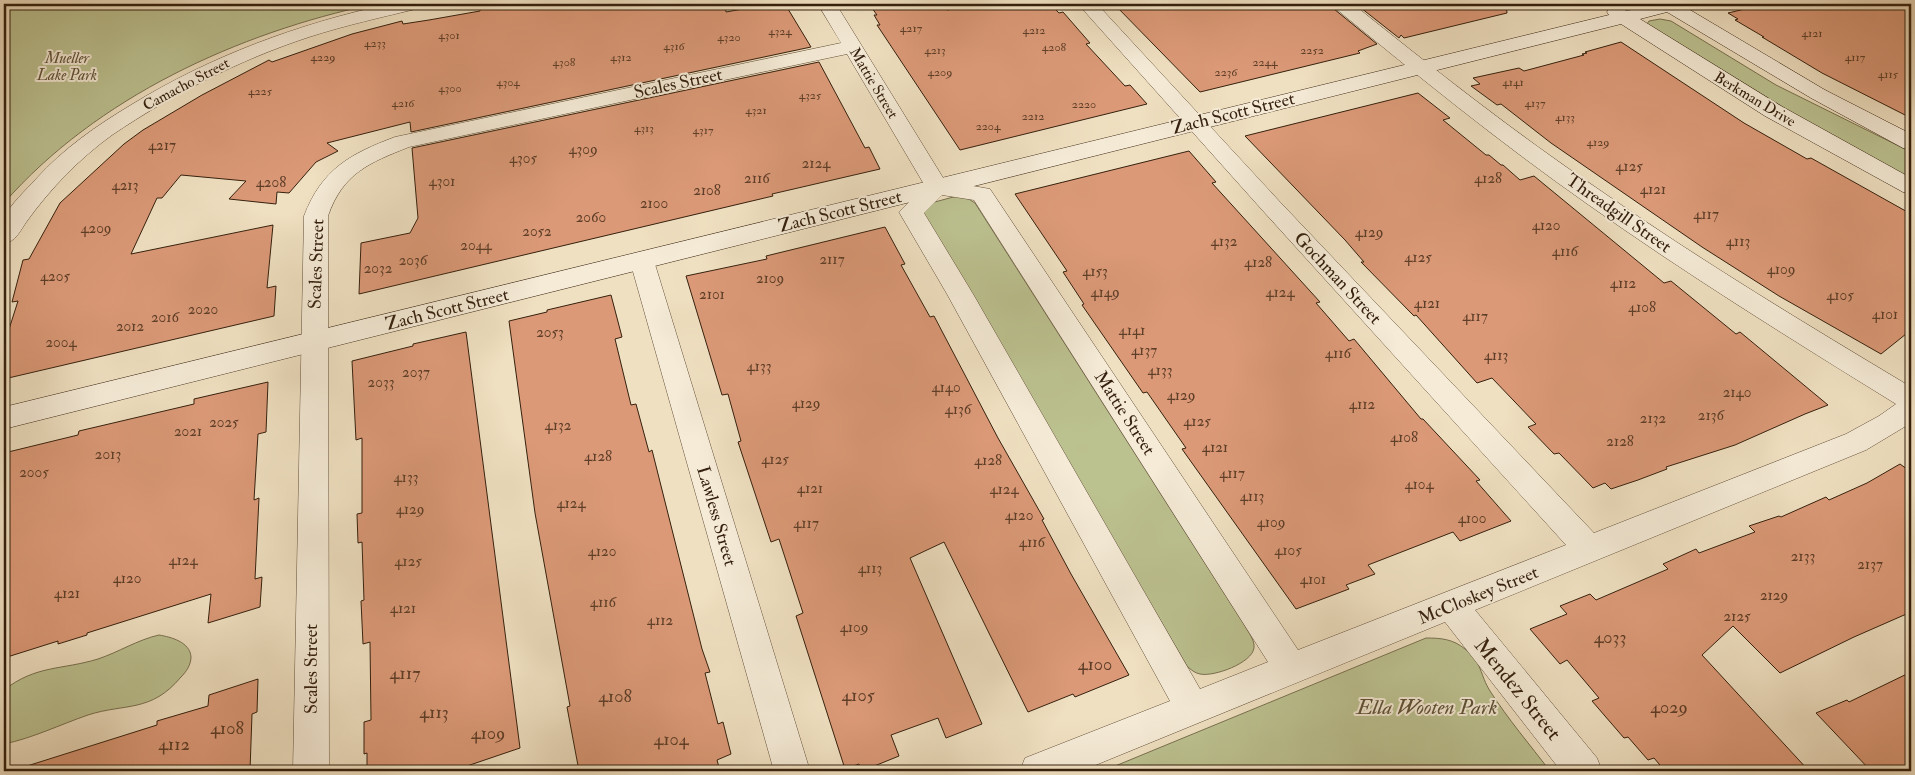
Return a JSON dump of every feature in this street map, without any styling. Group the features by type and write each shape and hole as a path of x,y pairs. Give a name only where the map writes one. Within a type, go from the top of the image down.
{"street":[{"name":"Camacho Street","path":"4,236 24,206 64,163 112,126 164,92 220,64 273,42 324,25 413,4"},
{"name":"Mattie Street","path":"826,4 938,188 982,194 1291,669"},
{"name":"Gochman Street","path":"1087,4 1590,550"},
{"name":"Threadgill Street","path":"1342,4 1515,140 1592,197 1717,280 1911,400"},
{"name":"Berkman Drive","path":"1603,4 1773,111 1911,187"},
{"name":"Zach Scott Street","path":"4,418 938,188 1671,4"},
{"path":"1671,4 1818,94 1911,143"},
{"name":"Scales Street","path":"311,771 314,469 313,342 316,216 325,192 344,172 373,153 403,142 433,134 852,47"},
{"path":"938,188 911,212 960,294 1193,708"},
{"name":"Lawless Street","path":"642,260 792,771"},
{"name":"McCloskey Street","path":"1038,771 1856,442 1889,424 1911,408"},
{"name":"Mendez Street","path":"1452,606 1584,771"}],"green space":[{"name":"Mueller Lake Park","path":"4,4 374,4 272,32 222,52 173,75 126,101 82,131 41,165 4,203"},
{"path":"1660,19 1671,21 1776,85 1911,152 1911,179 1812,125 1647,24 1649,21"},
{"path":"957,196 967,198 975,203 1245,626 1252,639 1254,648 1252,654 1240,664 1223,671 1206,674 1196,673 1187,666 922,212 931,203"},
{"path":"159,635 184,644 190,652 191,660 185,673 159,696 137,705 88,715 36,735 4,744 4,690 27,676 38,672 98,659"},
{"name":"Ella Wooten Park","path":"1426,638 1451,641 1471,654 1497,701 1550,771 1103,771"}],"building":[{"path":"505,4 506,7 525,4 725,4 726,12 770,4 785,4 811,47 411,132 410,122 327,143 338,151 316,162 289,193 277,192 276,204 229,199 246,181 181,175 162,198 157,198 131,254 273,225 267,288 276,286 274,316 4,379 4,345 18,301 12,302 23,260 29,259 60,203 124,144 143,130 202,95 269,60 272,62 352,34 402,21 403,24 480,11 480,7"},
{"path":"869,4 942,4 947,10 982,4 1050,4 1059,13 1063,12 1090,43 1086,44 1125,86 1130,85 1147,104 960,150 877,25 880,25 874,15 877,15"},
{"path":"1114,4 1331,4 1334,9 1377,44 1358,51 1360,53 1200,92"},
{"path":"1356,4 1506,4 1507,13 1404,38 1401,35 1399,38"},
{"path":"1766,4 1911,4 1911,118 1822,73 1735,20 1738,19 1728,13"},
{"path":"1621,42 1744,123 1911,214 1911,330 1881,354 1779,296 1702,247 1551,143 1501,104 1497,105 1471,86 1480,84 1473,78 1519,68 1524,71 1584,55 1582,54 1587,53 1585,52"},
{"path":"819,62 865,148 869,147 880,169 359,294 361,243 410,233 418,218 412,148"},
{"path":"1418,93 1450,118 1443,120 1486,155 1489,155 1503,165 1520,180 1534,176 1664,283 1671,281 1736,334 1740,332 1828,405 1735,445 1666,467 1667,469 1638,480 1611,489 1605,483 1593,488 1559,453 1554,454 1528,427 1536,424 1492,378 1477,383 1416,315 1414,316 1361,262 1364,262 1345,240 1245,136"},
{"path":"1189,151 1216,182 1212,183 1320,302 1316,303 1349,341 1354,339 1421,419 1480,480 1476,481 1511,521 1460,541 1453,532 1368,565 1375,574 1346,585 1349,589 1296,609 1182,449 1186,448 1147,392 1143,393 1082,305 1084,304 1063,272 1067,271 1015,194"},
{"path":"885,227 905,264 901,265 930,317 934,316 998,438 1044,519 1042,520 1071,574 1129,675 1075,697 1073,694 1028,712 944,542 910,558 982,724 946,738 938,718 891,735 899,756 862,771 859,764 845,769 796,616 803,613 779,539 771,542 738,442 741,441 728,394 722,395 686,276 767,259 766,256"},
{"path":"611,295 622,337 615,339 631,405 636,404 649,452 652,450 702,649 710,672 705,673 718,724 723,722 731,754 717,760 720,771 579,771 567,707 570,706 535,513 509,321"},
{"path":"466,332 520,748 467,766 468,771 367,771 367,753 364,754 364,722 371,720 370,642 363,644 361,601 364,600 362,542 358,543 357,514 362,513 362,438 356,440 352,361"},
{"path":"268,382 266,432 258,434 254,500 259,498 255,579 262,577 260,607 208,623 211,594 58,644 58,641 4,658 4,453 78,435 79,431 194,404 194,399"},
{"path":"1900,464 1911,472 1911,612 1780,673 1733,626 1702,655 1809,771 1665,771 1654,758 1648,760 1628,737 1624,738 1592,701 1599,698 1567,660 1560,664 1530,629 1567,614 1560,606 1590,594 1596,600 1668,569 1663,564 1696,549 1699,553 1755,532 1749,526 1779,516 1781,517 1826,497 1829,500 1867,483"},
{"path":"1911,672 1911,771 1871,771 1816,713 1847,700 1849,702"},
{"path":"258,679 257,712 252,714 250,771 28,771 27,766 157,725 157,721 208,706 209,695"}]}
